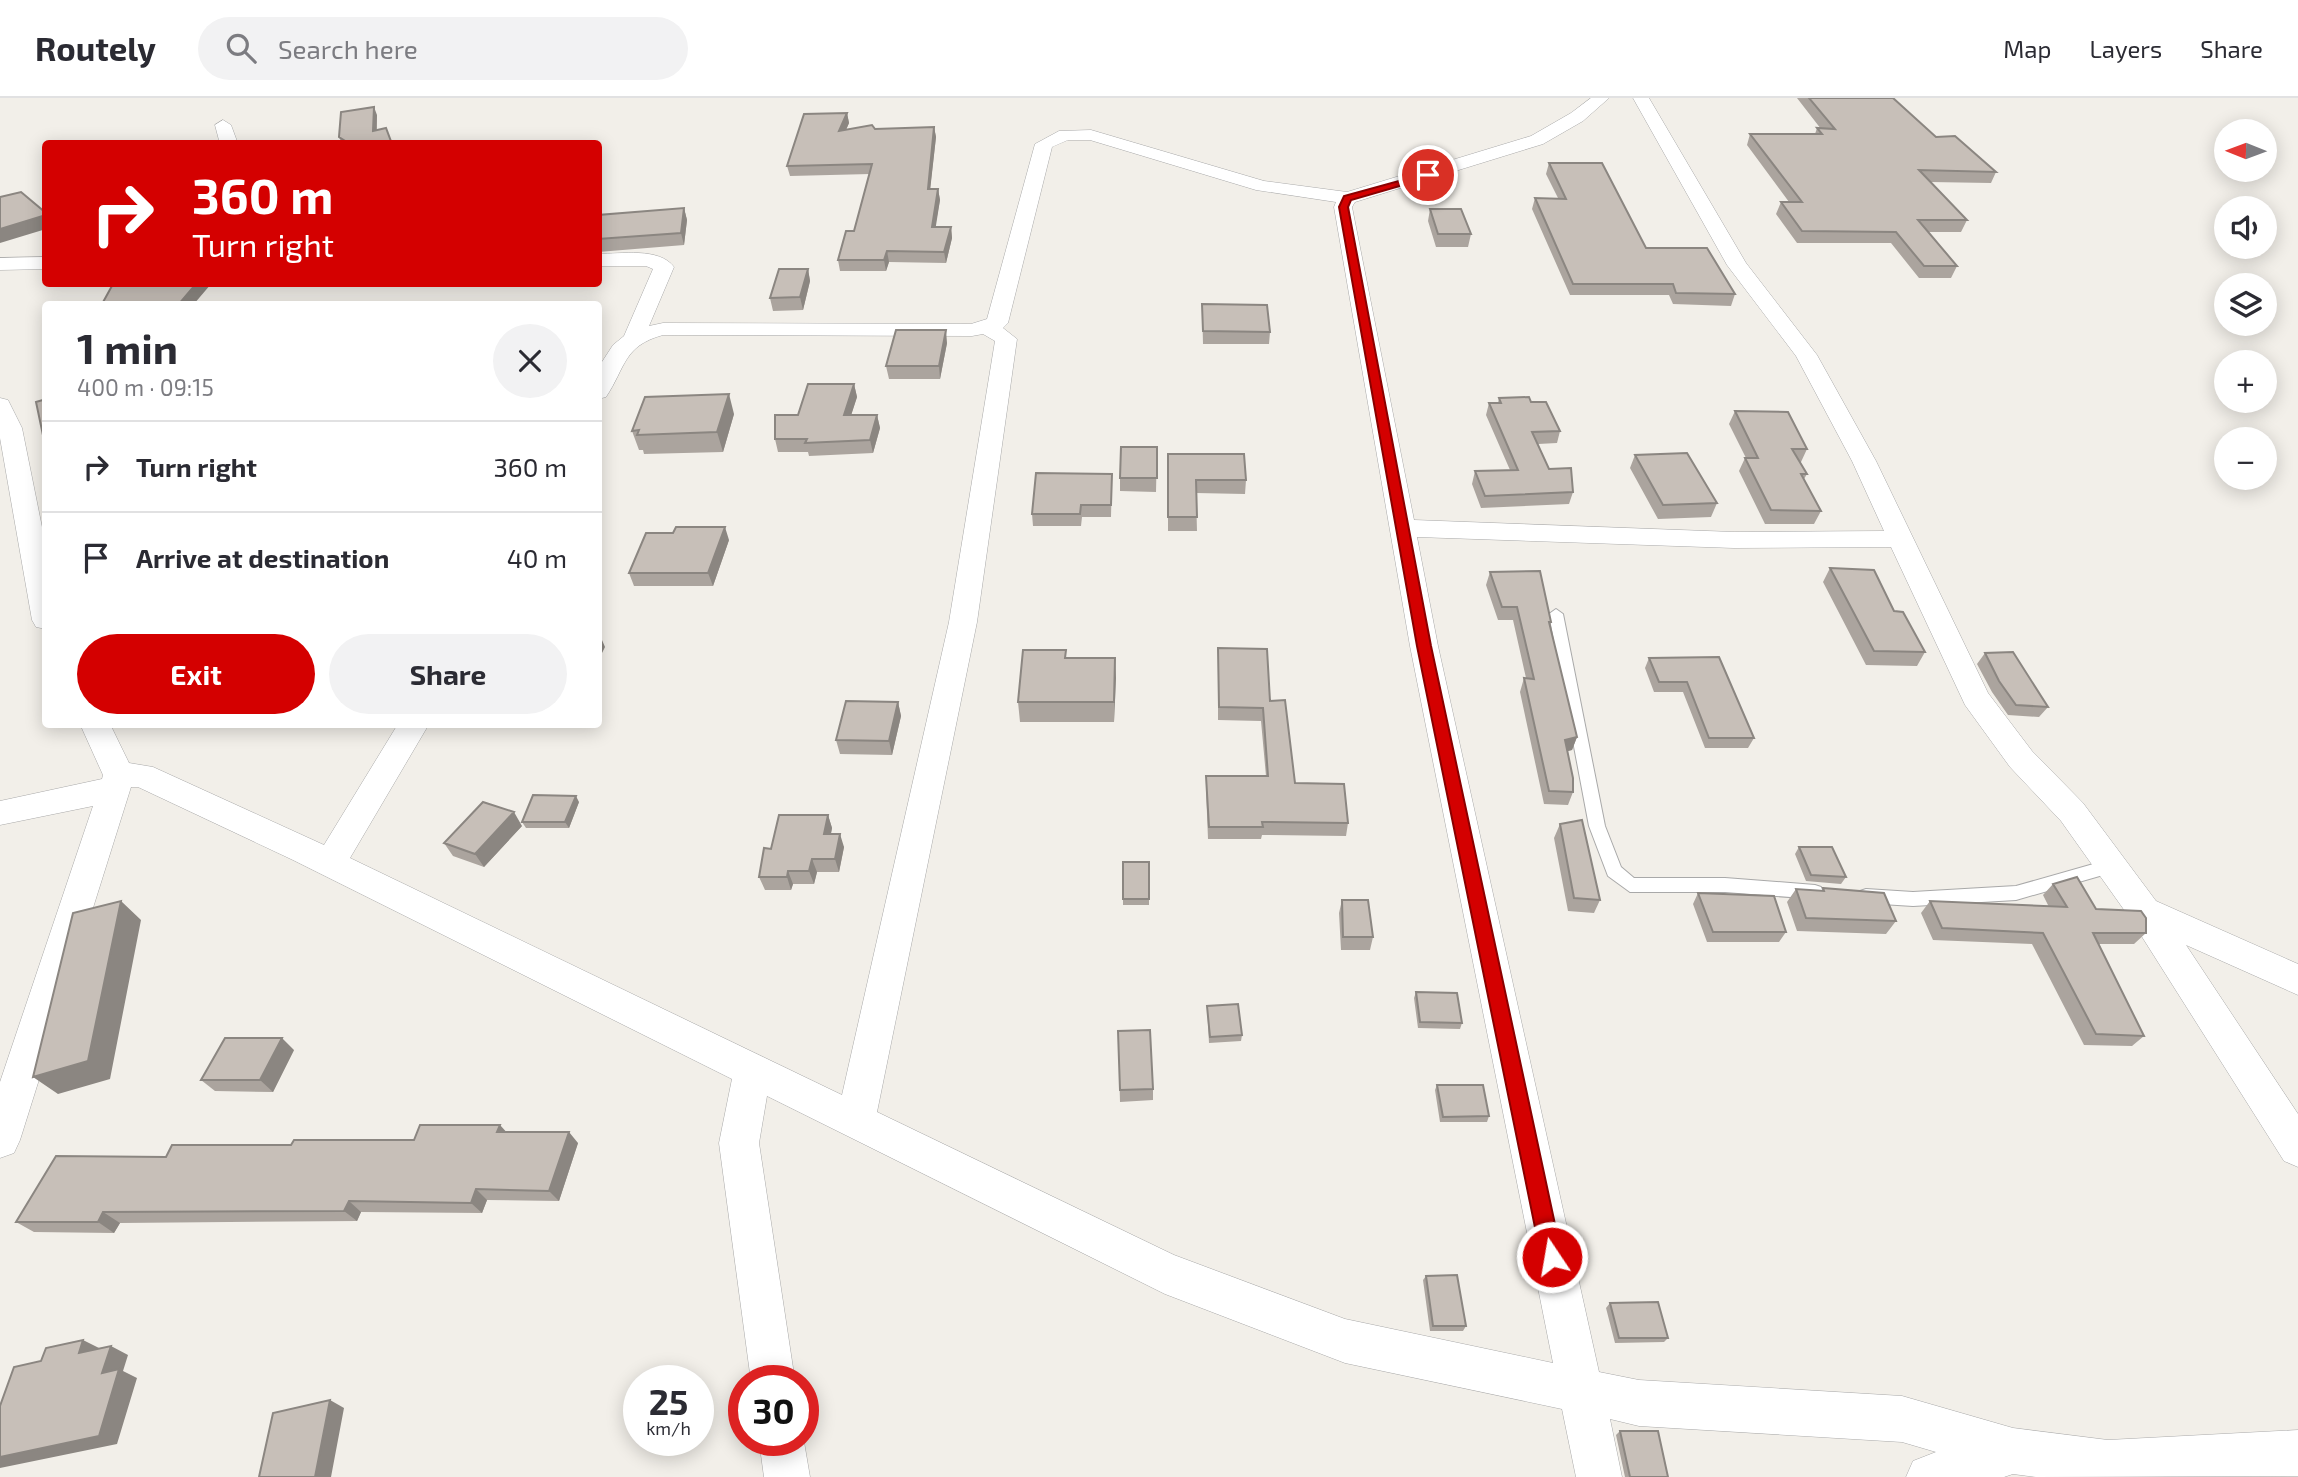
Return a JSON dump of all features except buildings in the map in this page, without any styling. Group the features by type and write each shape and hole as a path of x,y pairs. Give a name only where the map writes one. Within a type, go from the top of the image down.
{"street":[{"path":"602,384 621,346 634,337 663,329 972,331 997,323 1044,144 1065,135 1091,135 1262,186 1348,198 1537,140 1577,117 1601,98"},
{"path":"1642,98 1737,265 1806,355 1864,461 1976,698 2021,760 2072,812 2144,911 2298,1147"},
{"path":"223,125 228,140"},
{"path":"1348,198 1343,207 1345,220 1402,528 1579,1391 1599,1477"},
{"path":"602,260 649,260 664,267 634,337"},
{"path":"0,264 42,263"},
{"path":"855,1122 963,622 1006,339 987,327"},
{"path":"0,405 10,428 42,599"},
{"path":"1402,528 1734,540 1901,539"},
{"path":"0,1140 117,781 97,728"},
{"path":"329,864 412,728"},
{"path":"0,813 86,796 117,781 142,775 305,850 1165,1273 1345,1341 1639,1403 1902,1419 2013,1451 2108,1463 2296,1460"},
{"path":"2144,911 2298,980"},
{"path":"752,1071 739,1143 771,1365"},
{"path":"1929,1477 2013,1451"},
{"path":"784,1456 787,1477"}],"lane":[{"path":"1556,614 1597,826 1614,872 1630,885 1725,886 1913,899 2016,893 2111,866"}],"route":[{"path":"1428,175 1348,198 1343,207 1424,646 1552,1257"}]}
